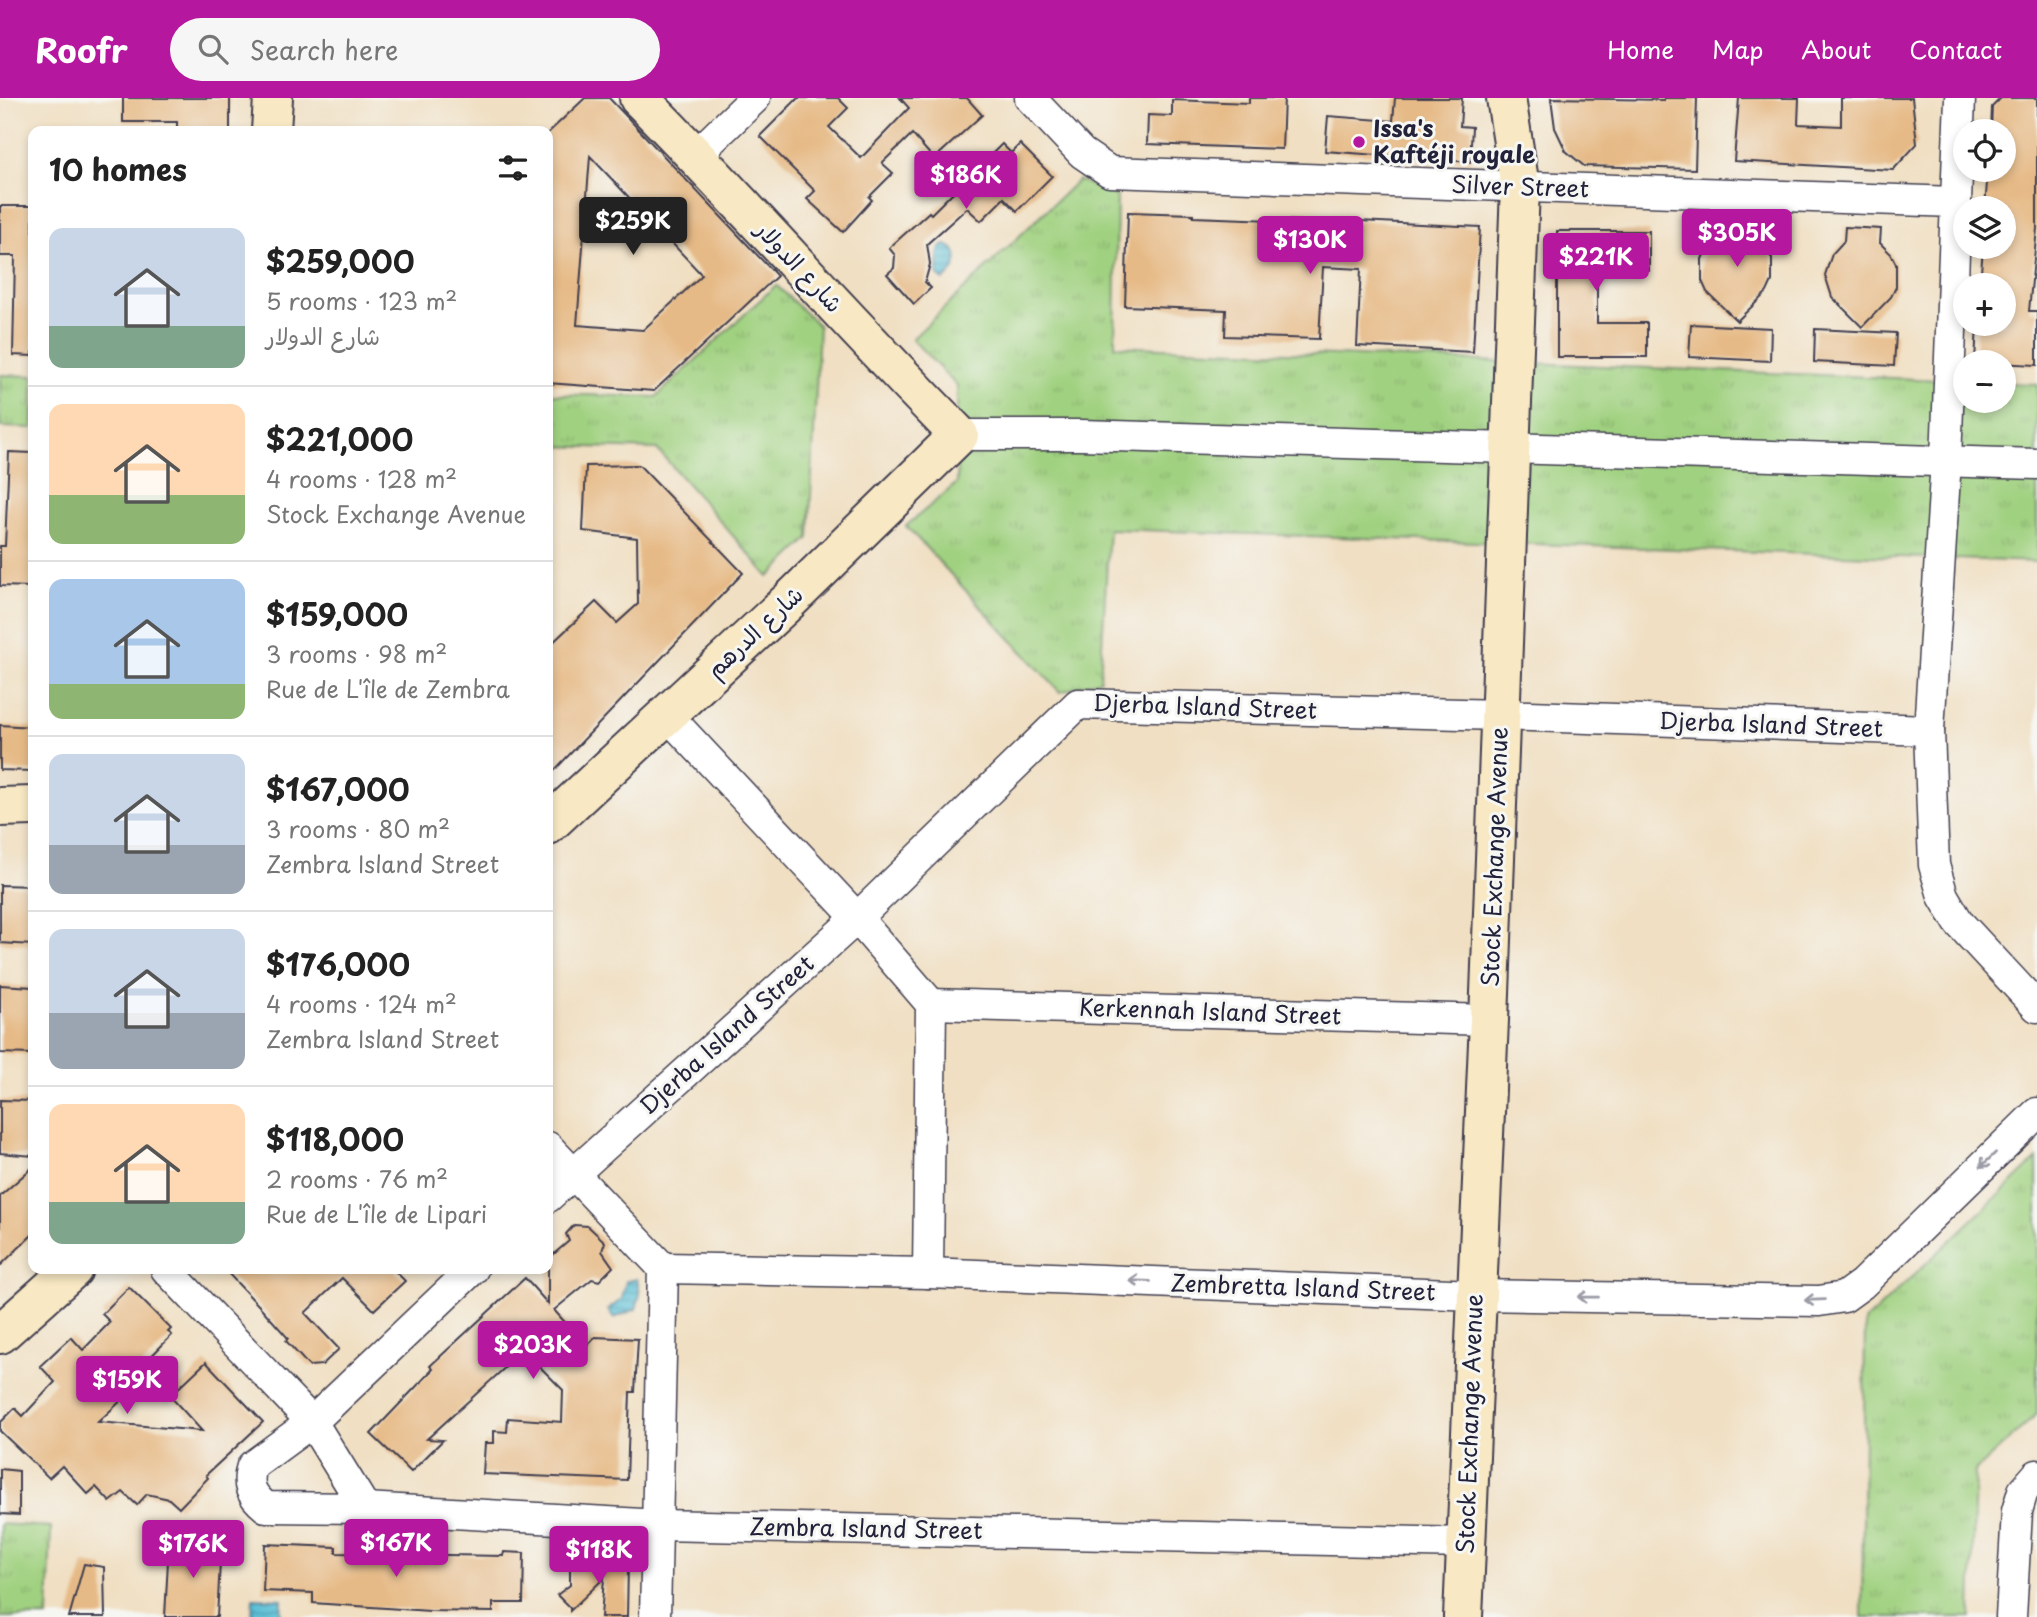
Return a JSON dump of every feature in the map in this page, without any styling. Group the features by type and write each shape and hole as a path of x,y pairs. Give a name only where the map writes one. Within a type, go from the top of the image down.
{"street":[{"path":"271,126 273,98"},
{"name":"شارع الدولار","path":"639,98 959,435"},
{"path":"696,155 755,98"},
{"name":"Silver Street","path":"1030,98 1082,153 1110,172 1953,202"},
{"name":"Stock Exchange Avenue","path":"1463,1617 1489,1020 1508,447 1520,187 1506,98"},
{"path":"1955,196 1960,98"},
{"path":"1953,259 1946,460 1929,730 1934,865 1943,896 1959,923 2037,1007"},
{"path":"959,435 1081,435 2037,464"},
{"name":"شارع الدرهم","path":"553,820 789,601 959,435"},
{"name":"Djerba Island Street","path":"553,1193 857,918 1078,704 1929,730"},
{"path":"667,715 857,918 931,1004 928,1273"},
{"path":"0,807 28,806"},
{"name":"Kerkennah Island Street","path":"931,1004 1489,1020"},
{"name":"Zembretta Island Street","path":"663,1268 928,1273 1476,1295 1819,1301 1843,1297 1861,1284 2037,1113"},
{"path":"553,1153 663,1268 659,1525 654,1617"},
{"path":"0,1334 66,1274"},
{"path":"171,1274 312,1422 365,1508"},
{"path":"312,1422 468,1274"},
{"name":"Zembra Island Street","path":"312,1422 252,1466 248,1478 250,1490 266,1507 365,1508 659,1525 1465,1543"},
{"path":"2011,1617 2017,1511 2023,1491 2037,1475"}],"green space":[{"path":"1078,180 1117,196 1115,346 1953,381 1953,413 2016,413 2016,383 2037,384 2037,562 1109,529 1100,680 1060,692 906,526 957,483 957,386 912,339"},
{"path":"776,285 819,326 809,538 769,577 657,449 553,446 553,394 656,397"},
{"path":"0,375 28,376 28,428 0,427"},
{"path":"2037,1159 2037,1414 1975,1471 1971,1617 1862,1617 1865,1321"},
{"path":"0,1524 51,1527 48,1617 0,1617"}],"water":[{"path":"945,245 951,247 957,256 955,267 943,280 937,274 938,254"},
{"path":"637,1279 640,1294 636,1309 614,1318 608,1310 622,1299 626,1281"},
{"path":"253,1598 282,1599 281,1617 252,1617"}],"building":[{"path":"123,98 230,98 230,126 123,122"},
{"path":"585,98 609,98 777,276 654,391 553,383 553,128","holes":["590,156 702,275 643,330 577,325"]},
{"path":"798,98 838,98 848,108 829,127 861,158 909,108 900,98 967,98 982,115 934,159 912,134 882,163 893,173 869,197 872,200 843,232 807,199 815,191 760,136"},
{"path":"1249,98 1284,98 1282,149 1147,144 1148,115 1172,116 1172,100 1249,103"},
{"path":"1395,98 1462,98 1460,126 1472,127 1470,162 1325,151 1328,116 1393,121"},
{"path":"1551,98 1697,98 1695,169 1584,166 1566,151 1555,128"},
{"path":"1739,98 1799,98 1798,124 1841,126 1841,98 1912,98 1917,144 1893,170 1734,161"},
{"path":"2001,98 2037,98 2037,228 2029,311 2037,311 2037,365 2016,364 2016,350 1976,350 1976,336 2016,336 2016,273 1981,273 1982,259 2016,259 2016,196 1986,196 1987,182 2016,182 2016,119 1992,119 1992,107"},
{"path":"1002,144 1011,153 1020,144 1052,176 1017,211 1004,198 981,221 967,208 927,244 930,264 925,282 931,288 914,304 887,274 894,268 895,255 889,248 929,212 931,214"},
{"path":"0,206 28,206 28,356 13,355 15,256 0,256"},
{"path":"1128,212 1193,214 1193,217 1480,227 1473,352 1357,346 1361,269 1323,267 1319,339 1225,336 1226,310 1125,306"},
{"path":"1721,222 1756,224 1756,237 1772,259 1772,281 1767,292 1737,321 1707,292 1702,281 1702,259 1707,248 1720,236"},
{"path":"1845,227 1881,229 1880,243 1896,264 1896,287 1891,297 1862,327 1832,297 1825,275 1832,254 1844,241"},
{"path":"1557,231 1649,231 1649,271 1597,270 1597,323 1647,323 1647,357 1557,357"},
{"path":"1691,324 1771,328 1770,361 1689,357"},
{"path":"1815,329 1896,333 1894,366 1814,362"},
{"path":"9,452 28,453 28,587 0,586 0,546 5,546"},
{"path":"639,465 743,573 553,772 553,642 596,602 617,623 638,604 637,538 583,531 586,466"},
{"path":"0,725 28,727 28,771 0,770"},
{"path":"0,885 28,886 28,945 0,943"},
{"path":"0,985 28,987 28,1054 0,1053"},
{"path":"0,1100 28,1101 28,1156 0,1153"},
{"path":"28,1171 28,1239 0,1266 0,1196"},
{"path":"574,1225 588,1226 605,1242 602,1251 613,1267 599,1281 592,1279 554,1310 586,1346 595,1337 638,1339 635,1392 630,1392 627,1480 483,1474 485,1443 494,1443 494,1431 507,1432 508,1418 562,1422 563,1390 530,1357 527,1360 521,1353 427,1439 443,1440 411,1472 371,1434 433,1369 430,1366 525,1278 548,1304 548,1274 553,1274 553,1255 569,1241 566,1234"},
{"path":"229,1274 398,1274 405,1281 374,1310 342,1278 305,1313 339,1349 322,1365 309,1366"},
{"path":"129,1287 171,1329 168,1332 172,1335 125,1383 118,1392 124,1398 98,1422 202,1431 170,1396 206,1362 263,1422 206,1475 208,1478 179,1508 169,1499 147,1494 137,1505 123,1492 110,1502 96,1487 88,1494 62,1466 49,1478 0,1431 0,1423 15,1408 23,1416 55,1382 40,1366 71,1337 83,1350 110,1322 102,1314"},
{"path":"0,1469 19,1471 19,1515 0,1514"},
{"path":"169,1542 221,1544 217,1617 165,1617"},
{"path":"265,1544 336,1547 336,1553 503,1556 504,1552 524,1553 523,1603 493,1603 493,1612 430,1611 313,1603 313,1593 263,1591"},
{"path":"607,1557 614,1565 628,1565 627,1617 601,1617 604,1578 570,1611 557,1595 570,1585 570,1563 598,1564"},
{"path":"84,1564 104,1567 105,1617 69,1617"}],"place":[{"name":"Issa's Kaftéji royale","path":"1359,142"}]}
